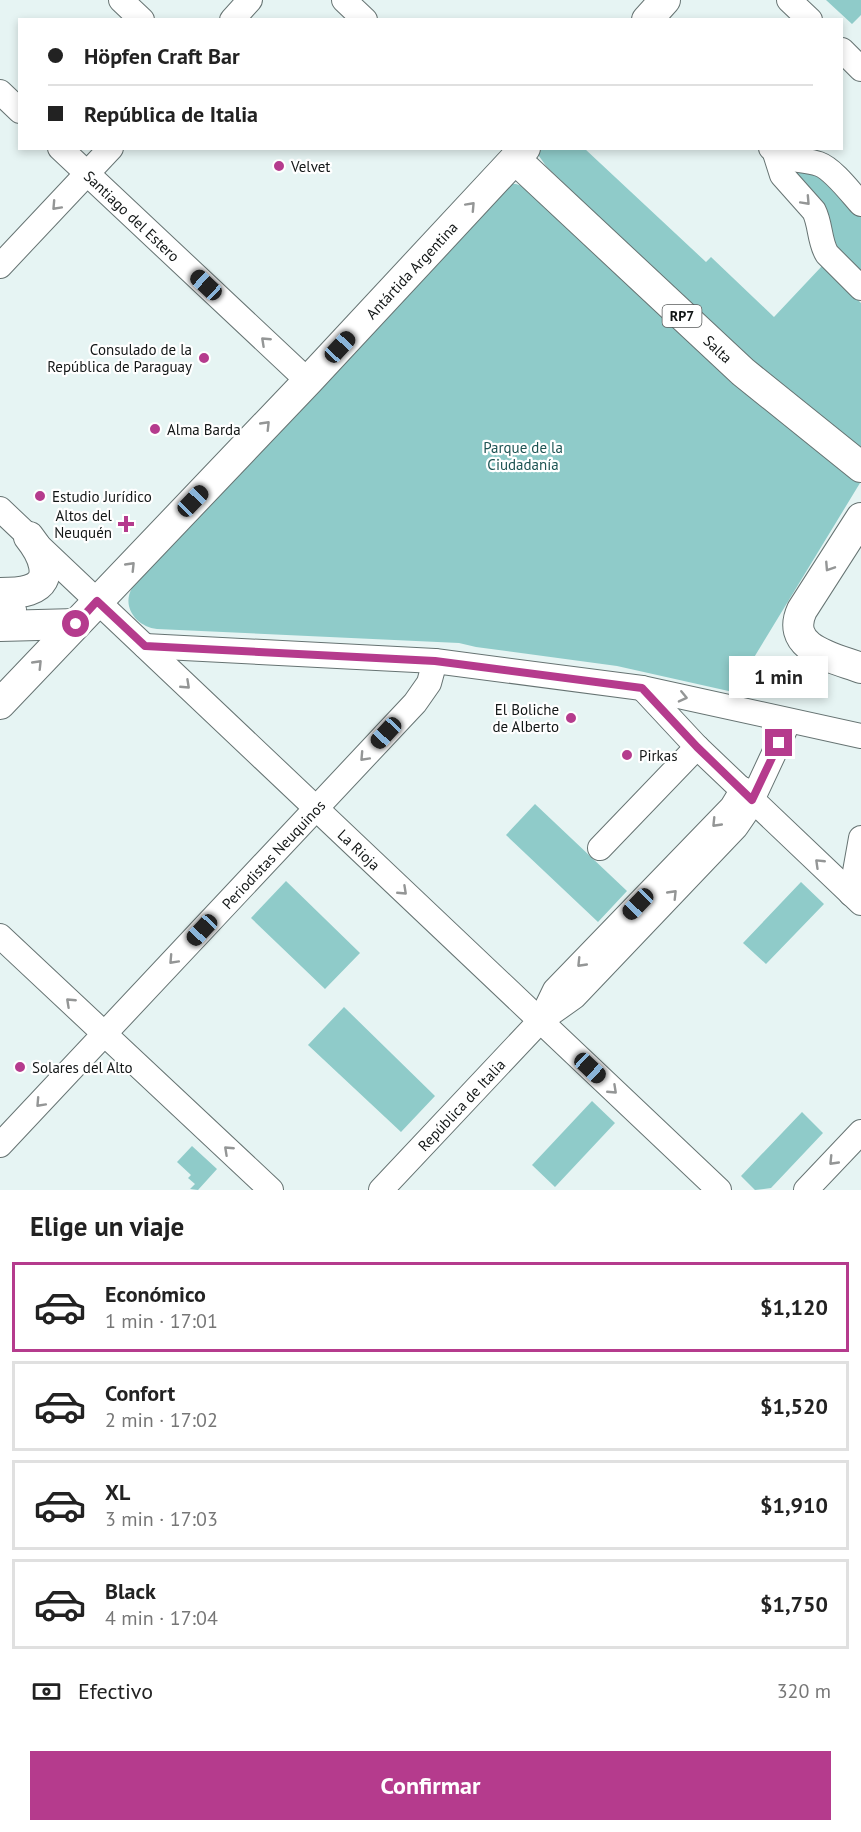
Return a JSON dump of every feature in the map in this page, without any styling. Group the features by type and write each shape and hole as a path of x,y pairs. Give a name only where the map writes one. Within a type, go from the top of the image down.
{"main road":[{"path":"649,18 665,0"},
{"name":"Antártida Argentina","path":"0,704 308,381 514,152"},
{"name":"Salta","path":"514,152 743,372 861,467"},
{"path":"861,518 802,610 797,623 798,632 807,645 861,668"},
{"path":"7,610 38,584 44,573 45,567 41,553 29,537"},
{"path":"7,610 76,624"}],"street":[{"path":"121,0 140,18"},
{"path":"234,18 250,0"},
{"path":"344,0 363,18"},
{"path":"789,0 808,18"},
{"path":"843,51 861,69"},
{"path":"0,92 18,109"},
{"name":"Santiago del Estero","path":"62,150 308,381"},
{"path":"0,266 109,150"},
{"path":"773,151 789,160 822,165 861,204"},
{"path":"773,151 782,175 818,218 823,248 861,288"},
{"name":"La Rioja","path":"0,509 719,1190"},
{"path":"145,646 435,661 642,688 861,736"},
{"name":"Periodistas Neuquinos","path":"0,1145 422,694 429,683 435,661"},
{"path":"642,688 697,747 856,899"},
{"name":"República de Italia","path":"381,1190 540,1021 567,1003 582,989 736,827 747,795 784,720"},
{"path":"600,848 697,747"},
{"path":"856,899 861,838"},
{"path":"0,936 271,1190"},
{"path":"806,1190 861,1132"}],"green space":[{"path":"826,0 861,0 861,15 852,24"},
{"path":"539,150 586,150 706,262 711,257 774,317 822,266 861,303 861,449 783,387 704,318 546,166 539,156"},
{"path":"787,167 810,171 828,183 861,216 861,283 836,259"},
{"name":"Parque de la Ciudadanía","path":"509,184 522,186 809,443 860,483 733,692 617,666 459,643 157,629 137,620 128,602 132,588"},
{"path":"535,804 627,891 598,922 506,835"},
{"path":"286,881 360,953 325,989 251,918"},
{"path":"801,882 824,904 766,964 743,943"},
{"path":"344,1007 435,1096 401,1132 308,1045"},
{"path":"592,1101 615,1123 555,1187 532,1165"},
{"path":"802,1112 823,1133 771,1188 755,1190 741,1176"},
{"path":"192,1146 217,1169 198,1190 190,1189 195,1184 188,1178 191,1175 177,1162"}],"place":[{"name":"Velvet","path":"279,166"},
{"name":"Consulado de la República de Paraguay","path":"204,358"},
{"name":"Alma Barda","path":"155,429"},
{"name":"Estudio Jurídico","path":"40,496"},
{"name":"Altos del Neuquén","path":"126,524"},
{"name":"El Boliche de Alberto","path":"571,718"},
{"name":"Pirkas","path":"627,755"},
{"name":"Solares del Alto","path":"20,1067"}],"route":[{"path":"76,624 97,601 145,646 435,661 642,688 697,747 752,800 779,743"}]}
